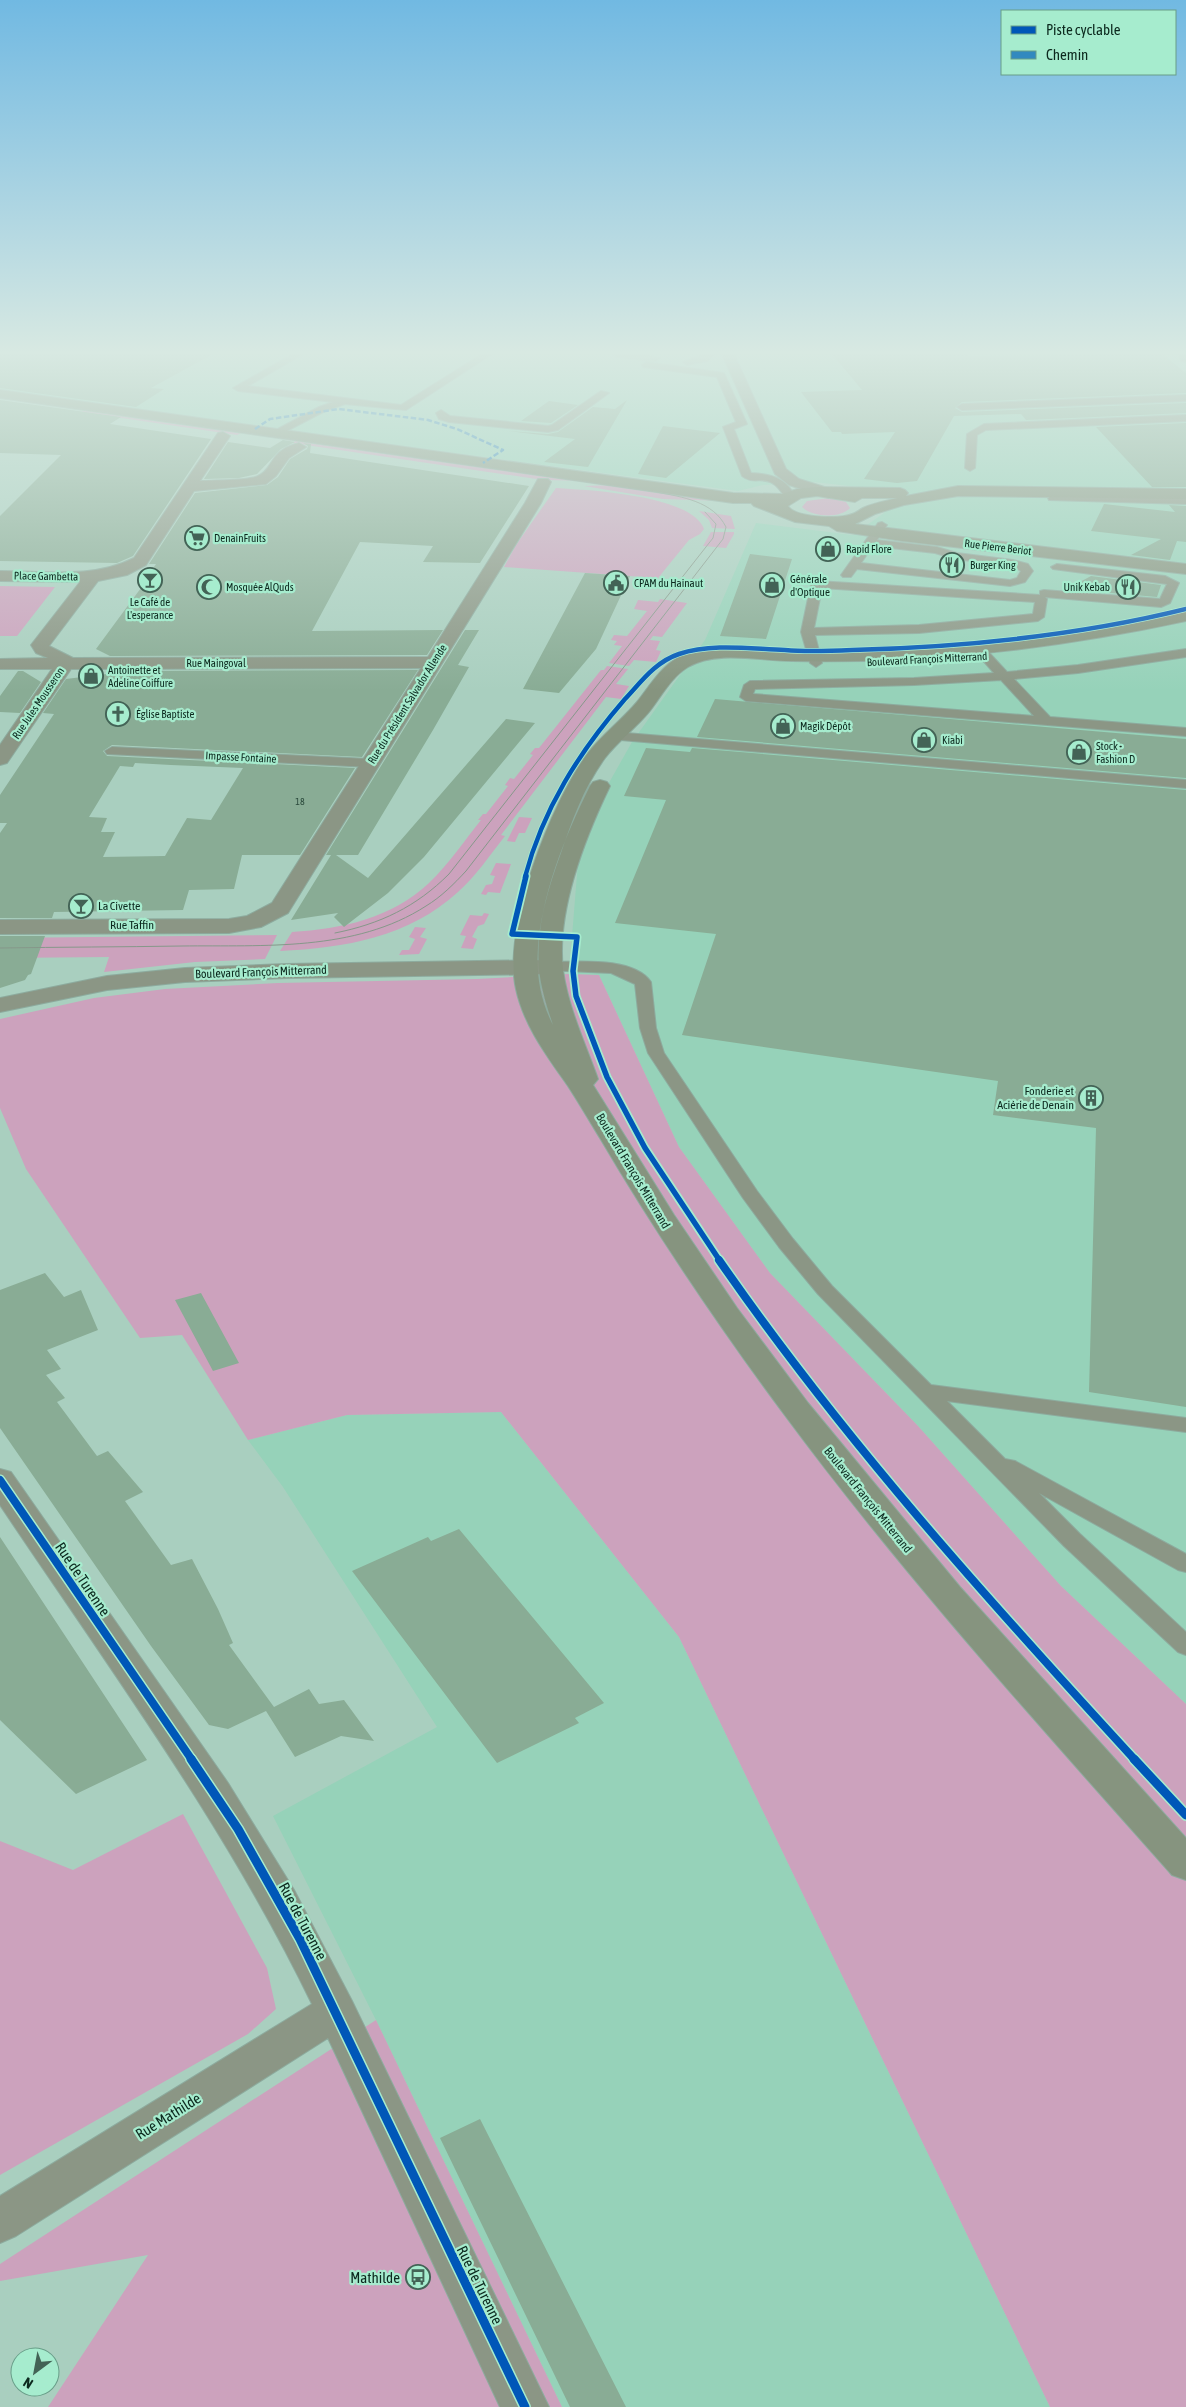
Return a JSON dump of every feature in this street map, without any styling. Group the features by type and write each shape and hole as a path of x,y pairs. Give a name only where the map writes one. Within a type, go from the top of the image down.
{"street":[{"path":"92,577 121,571 137,564 202,466"},
{"path":"188,487 261,481 267,478 275,466"},
{"path":"434,466 543,482 650,485"},
{"path":"520,466 733,498 786,502 808,493 897,493 970,485 1051,494 1186,489"},
{"path":"779,466 782,474 794,482 834,493"},
{"name":"Rue du Président Salvador Allende","path":"263,918 273,914 285,902 533,504 543,482"},
{"path":"786,502 796,518 811,521 841,522 927,495 983,490 1051,494 1186,494"},
{"name":"Rue Pierre Beriot","path":"834,493 862,500 869,505 866,514 876,533"},
{"name":"Rue Pierre Beriot","path":"811,521 876,533 1062,556 1186,568"},
{"name":"Rue Pierre Beriot","path":"1062,556 1186,561"},
{"name":"Place Gambetta","path":"0,576 92,577"},
{"name":"Rue Jules Mousseron","path":"0,759 65,664 64,659 42,650 40,645 92,577"},
{"name":"Boulevard François Mitterrand","path":"982,652 1092,635 1186,616"},
{"name":"Boulevard François Mitterrand","path":"1186,626 1089,644 982,652 718,663 695,667 668,677 620,737 590,766 558,831 539,888 526,947 524,968 528,990 542,1030 593,1104 636,1178 688,1260 753,1353 888,1526 1016,1675 1186,1864"},
{"name":"Rue Maingoval","path":"0,664 433,662"},
{"name":"Boulevard François Mitterrand","path":"593,1104 557,998 550,967 554,922 573,848 620,737"},
{"name":"Rue Taffin","path":"0,927 229,926 263,918"},
{"name":"Boulevard François Mitterrand","path":"0,1004 108,983 185,975 286,971 550,967"},
{"name":"Rue de Turenne","path":"0,1480 232,1820 281,1904 335,2011 525,2407"},
{"name":"Rue Mathilde","path":"0,2221 335,2011"}],"lane":[{"path":"743,466 747,476 774,479 784,487 786,502"},
{"path":"1051,494 1186,501"},
{"path":"1090,505 1102,501 1186,510"},
{"path":"844,585 852,565 876,533 956,556 1018,564 1026,568 1027,571 1021,580 1010,583 852,565"},
{"path":"807,632 919,628 1038,617 1043,596 1062,556 1165,579 1173,583 1166,601 1161,603 1043,596 844,585 817,584 806,620 807,632 815,659"},
{"path":"982,652 1045,720"},
{"path":"1186,652 1079,668 1004,675 852,684 750,685 746,696 1186,732"},
{"path":"620,737 1186,784"},
{"name":"Impasse Fontaine","path":"112,750 370,763"},
{"path":"550,967 611,968 630,973 643,982 648,1028 656,1053 715,1143 769,1220 825,1290 1072,1540 1186,1646"},
{"path":"926,1391 1186,1425"},
{"path":"988,1456 1186,1564"}],"shaded area":[{"path":"450,466 495,466 596,481 543,480"},
{"path":"554,466 1186,466 1186,1704 1061,1586 918,1426 770,1273 679,1147 599,975 569,974 578,862 597,804 632,742 705,640 756,523 853,535 884,513 890,498 886,490 813,482 763,485 738,491"},
{"path":"615,485 726,501 663,499 584,486"},
{"path":"556,488 638,496 660,502 680,509 696,518 704,529 700,534 689,540 658,578 504,567 516,545"},
{"path":"829,498 846,502 850,508 840,514 819,515 802,507 807,501"},
{"path":"699,511 731,516 735,529 712,528 709,520"},
{"path":"711,532 734,532 734,534 726,548 703,546"},
{"path":"0,586 55,587 17,636 0,636"},
{"path":"660,599 687,603 662,637 653,636 650,640 660,641 656,650 661,651 656,662 634,660 629,666 609,663 622,646 614,645 617,641 611,640 614,635 627,636 647,611 634,609 638,600 658,602"},
{"path":"607,666 628,669 616,684 629,686 621,699 606,697 501,835 505,836 465,886 419,920 397,930 352,943 280,951 292,932 329,928 383,913 415,895 429,883 450,860 481,820 478,820 483,814 486,814 508,786 505,785 510,778 514,779 533,755 530,754 535,748 539,748 601,670 604,670"},
{"path":"519,817 532,818 525,833 519,833 515,842 507,841"},
{"path":"496,863 511,864 500,893 488,892 486,895 481,894 486,885 492,884 495,876 490,875"},
{"path":"484,913 489,914 484,924 478,926 472,937 477,939 473,949 461,948 466,936 460,935 470,915 482,916"},
{"path":"415,927 426,928 420,937 427,939 419,954 399,955 402,950 409,950 415,939 409,937"},
{"path":"277,935 265,959 195,962 104,972 109,957 0,958 0,938"},
{"path":"569,974 599,975 679,1147 770,1273 918,1426 1061,1586 1186,1704 1186,2407 1050,2407 679,1637 501,1412 347,1415 248,1440 182,1335 140,1338 26,1169 0,1108 0,1019 94,998 165,989 278,983 477,979"},
{"path":"501,1412 679,1637 1050,2407 562,2407 376,2020 273,1816 437,1727 283,1487 248,1440 347,1415"},
{"path":"183,1814 267,1968 276,2009 248,2034 0,2175 0,1841 73,1870"},
{"path":"376,2020 562,2407 48,2407 55,2397 60,2397 60,2389 148,2255 0,2281 0,2264"}],"building":[{"path":"50,466 193,466 133,556 117,563 0,561 0,516"},
{"path":"212,466 264,466 257,474 239,478 204,479"},
{"path":"285,466 398,466 529,486 480,563 423,562 433,546 360,542 312,631 443,630 427,655 110,656 96,649 149,577 147,577 156,564 149,564 195,493 267,485 278,477"},
{"path":"642,466 680,466 666,478 638,474"},
{"path":"872,466 925,466 917,481 897,483 864,479"},
{"path":"1133,466 1186,466 1186,487 1152,487"},
{"path":"1104,504 1175,512 1169,505 1186,506 1186,542 1177,541 1170,560 1131,555 1161,539 1091,531"},
{"path":"750,554 792,559 766,639 720,636"},
{"path":"585,573 630,576 596,649 559,693 523,689"},
{"name":"Unik Kebab","path":"1091,576 1161,585 1157,597 1067,589"},
{"path":"465,630 479,630 458,665 469,667 433,730 358,855 336,855 368,878 506,719 535,723 424,857 388,893 344,927 334,917 338,913 291,920 331,855 326,855"},
{"path":"418,670 362,757 112,745 103,751 107,756 355,768 300,855 242,855 234,889 189,890 183,910 54,912 52,918 0,918 0,833 7,823 0,823 0,795 54,714 43,713 66,679 130,671","holes":["135,763 243,768 211,820 187,818 165,856 103,857 115,832 101,832 107,818 89,817 120,766 133,767"]},
{"path":"18,671 23,671 41,682 20,713 0,712 0,696"},
{"path":"715,699 1186,739 1186,778 697,737"},
{"path":"646,748 690,752 692,748 1186,790 1186,1407 1089,1392 1096,1128 993,1115 998,1081 682,1035 716,934 615,923 666,800 624,796"},
{"path":"0,936 45,936 31,974 25,980 0,988"},
{"path":"45,1273 64,1297 81,1290 98,1330 47,1350 61,1369 46,1375 65,1398 57,1402 97,1456 108,1451 143,1492 125,1501 171,1565 192,1559 233,1643 229,1645 274,1707 309,1689 319,1704 344,1700 374,1741 341,1736 295,1757 266,1711 228,1729 209,1725 151,1646 0,1428 0,1290"},
{"path":"201,1293 239,1363 213,1371 175,1300"},
{"path":"459,1529 604,1703 575,1718 579,1723 497,1763 352,1571 428,1537 431,1541"},
{"path":"0,1537 147,1760 76,1794 0,1720"},
{"path":"480,2119 626,2407 570,2407 440,2138"}],"tram line":[{"path":"0,948 244,946 308,943 339,939 369,932 398,921 437,899 466,871 723,539 726,527 713,511 686,498 479,466"},
{"path":"335,933 367,925 396,913 424,896 449,874 713,538 716,524 705,512"}],"cycle path":[{"path":"1186,609 1126,623 1004,641 855,650 802,651 712,648 678,654 657,665 646,676 607,721 572,769 552,803 533,850 512,934 577,937 573,971 574,985 580,1010 596,1053 632,1124 688,1215 744,1295 862,1450 989,1598 1186,1815"},
{"path":"0,1480 215,1794 280,1901 338,2014 525,2407"}],"place":[{"name":"DenainFruits","path":"197,538"},
{"name":"Rapid Flore","path":"828,549"},
{"name":"Burger King","path":"952,565"},
{"name":"Le Café de L'esperance","path":"150,580"},
{"name":"CPAM du Hainaut","path":"616,583"},
{"name":"Générale d'Optique","path":"772,585"},
{"name":"Mosquée AlQuds","path":"209,587"},
{"name":"Unik Kebab","path":"1128,587"},
{"name":"Antoinette et Adeline Coiffure","path":"91,676"},
{"name":"Église Baptiste","path":"118,714"},
{"name":"Magik Dépôt","path":"783,726"},
{"name":"Kiabi","path":"924,740"},
{"name":"Stock - Fashion D","path":"1079,752"},
{"name":"La Civette","path":"81,906"},
{"name":"Fonderie et Aciérie de Denain","path":"1091,1098"},
{"name":"Mathilde","path":"418,2277"}]}
